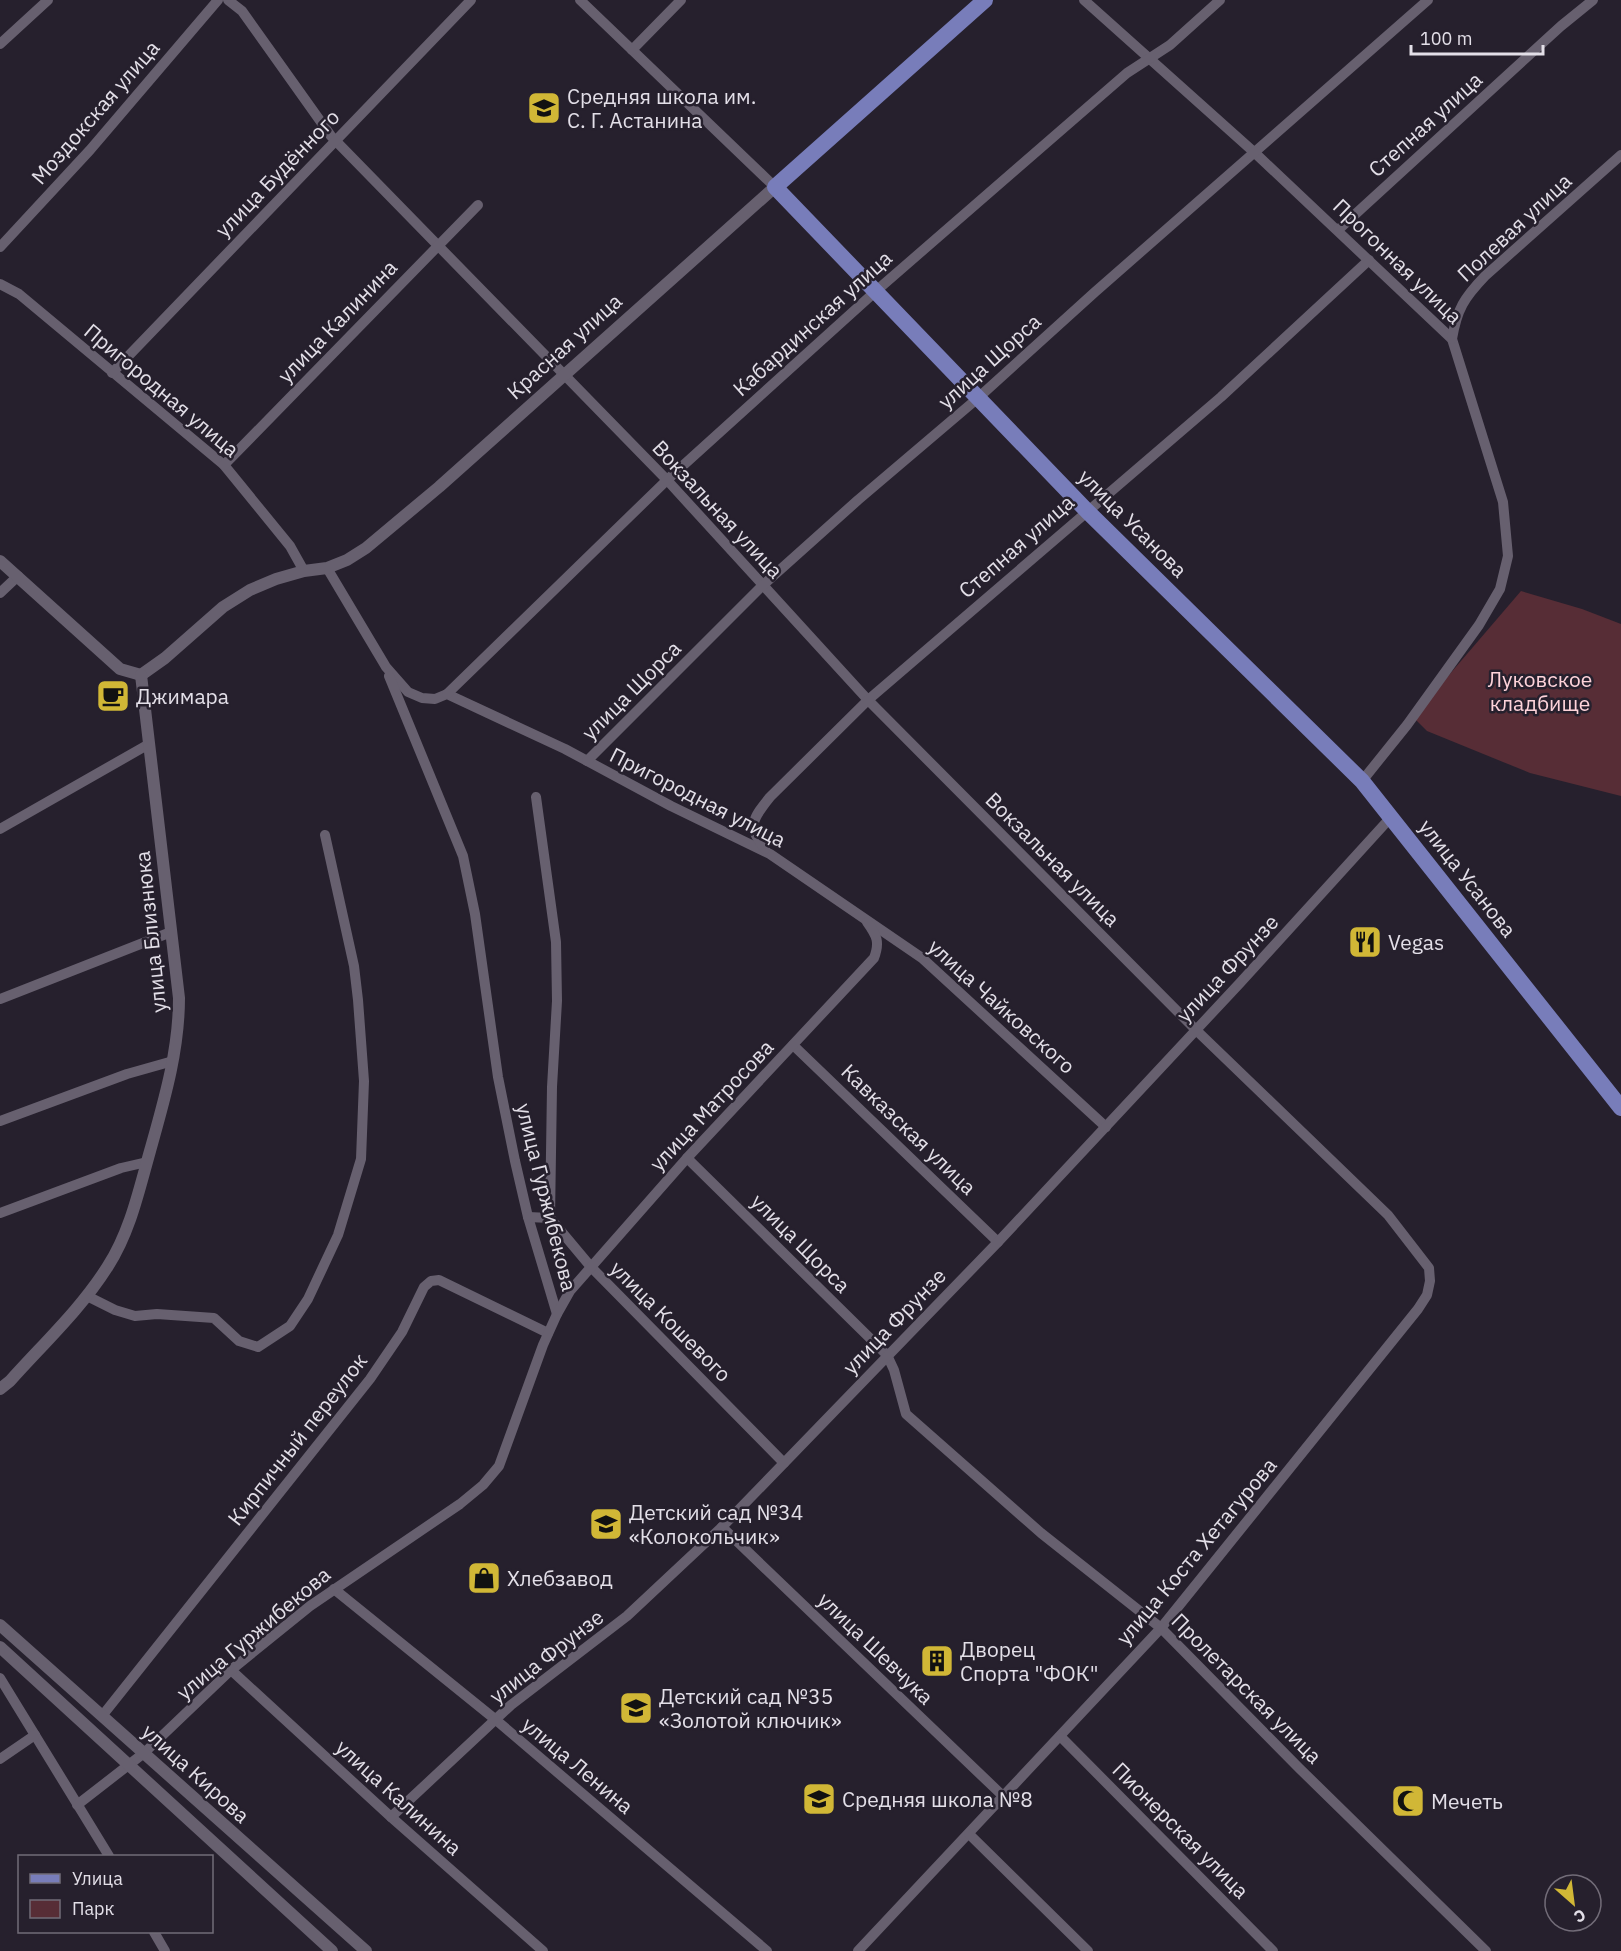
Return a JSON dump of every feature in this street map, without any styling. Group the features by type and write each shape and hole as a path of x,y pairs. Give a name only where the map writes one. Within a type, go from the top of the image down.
{"main road":[{"name":"Красная улица","path":"775,188 985,0"},
{"name":"улица Усанова","path":"775,188 1087,510 1362,781 1621,1108"}],"street":[{"path":"0,44 48,0"},
{"name":"Моздокская улица","path":"0,248 90,150 218,0"},
{"name":"Вокзальная улица","path":"228,0 242,11 335,140 667,480 868,700 1196,1030 1388,1215 1429,1268 1430,1281 1427,1295"},
{"name":"улица Будённого","path":"112,373 471,0"},
{"name":"улица Усанова","path":"580,0 775,188"},
{"path":"632,50 681,0"},
{"name":"Прогонная улица","path":"1084,0 1255,153 1452,339 1503,502 1508,556 1500,589 1479,625 1407,725 1362,781"},
{"name":"Кабардинская улица","path":"447,694 667,480 876,291 1126,73 1170,45 1220,0"},
{"name":"улица Щорса","path":"587,762 762,586 1428,0"},
{"name":"Степная улица","path":"1338,230 1561,26 1593,0"},
{"name":"Полевая улица","path":"1452,339 1456,316 1468,294 1479,282 1621,155"},
{"name":"Красная улица","path":"141,675 165,658 202,624 241,596 276,579 304,571 327,568 347,560 391,529 775,188"},
{"name":"улица Калинина","path":"224,465 478,205"},
{"name":"Степная улица","path":"770,854 756,839 752,826 757,813 770,797 868,700 1221,397 1369,260"},
{"name":"Пригородная улица","path":"0,284 19,294 224,465 290,546 304,571"},
{"path":"0,561 120,669 141,675"},
{"path":"327,568 386,667 408,692 422,698 435,699 447,694"},
{"path":"0,593 18,576"},
{"name":"улица Гуржибекова","path":"77,1805 129,1766 231,1671 310,1606 460,1504 483,1485 499,1466 557,1314 528,1217 498,1077 475,914 463,856 386,667"},
{"name":"улица Близнюка","path":"0,1389 10,1382 87,1296 121,1243 147,1162 173,1061 179,1026 179,998 141,675"},
{"name":"Пригородная улица","path":"447,694 770,854 867,921"},
{"path":"0,829 149,744"},
{"name":"улица Гуржибекова","path":"536,797 556,942 557,1001 552,1087 550,1218"},
{"name":"улица Фрунзе","path":"391,1817 511,1705 627,1616 722,1527 998,1242 1392,816"},
{"path":"87,1296 115,1310 135,1316 157,1314 213,1318 239,1341 258,1347 290,1326 309,1299 338,1235 361,1159 364,1081 354,966 326,835"},
{"name":"улица Матросова","path":"557,1314 570,1292 687,1158 874,958 878,947 876,935 867,921"},
{"name":"улица Чайковского","path":"867,921 922,958 1106,1127"},
{"path":"0,999 171,932"},
{"name":"Кавказская улица","path":"793,1045 998,1242"},
{"path":"0,1121 127,1074 173,1061"},
{"name":"улица Щорса","path":"687,1158 887,1355"},
{"path":"0,1213 121,1168 147,1162"},
{"path":"528,1217 550,1218"},
{"name":"улица Кошевого","path":"550,1218 591,1267 784,1463"},
{"name":"Кирпичный переулок","path":"102,1716 370,1379 402,1332 424,1287 431,1281 439,1280 548,1333"},
{"name":"улица Коста Хетагурова","path":"858,1951 1161,1628 1427,1295"},
{"name":"Пролетарская улица","path":"887,1355 894,1370 906,1414 1041,1533 1161,1628 1299,1768 1486,1951"},
{"name":"улица Шевчука","path":"722,1527 1004,1797"},
{"name":"улица Ленина","path":"334,1589 496,1720 767,1951"},
{"name":"улица Кирова","path":"0,1625 366,1951"},
{"name":"улица Кирова","path":"0,1647 332,1951"},
{"name":"улица Калинина","path":"231,1671 543,1951"},
{"path":"0,1678 108,1855"},
{"path":"0,1759 35,1735"},
{"name":"Пионерская улица","path":"1061,1737 1273,1951"},
{"path":"969,1834 1088,1951"},
{"path":"155,1933 165,1951"}],"green space":[{"name":"Луковское кладбище","path":"1521,591 1582,609 1621,624 1621,796 1530,773 1427,731 1413,717"}],"place":[{"name":"Средняя школа им. C. Г. Астанина","path":"544,108"},
{"name":"Джимара","path":"113,696"},
{"name":"Vegas","path":"1365,942"},
{"name":"Детский сад №34 «Колокольчик»","path":"606,1524"},
{"name":"Хлебзавод","path":"484,1578"},
{"name":"Дворец Спорта \"ФОК\"","path":"937,1661"},
{"name":"Детский сад №35 «Золотой ключик»","path":"636,1708"},
{"name":"Средняя школа №8","path":"819,1799"},
{"name":"Мечеть","path":"1408,1801"}]}
